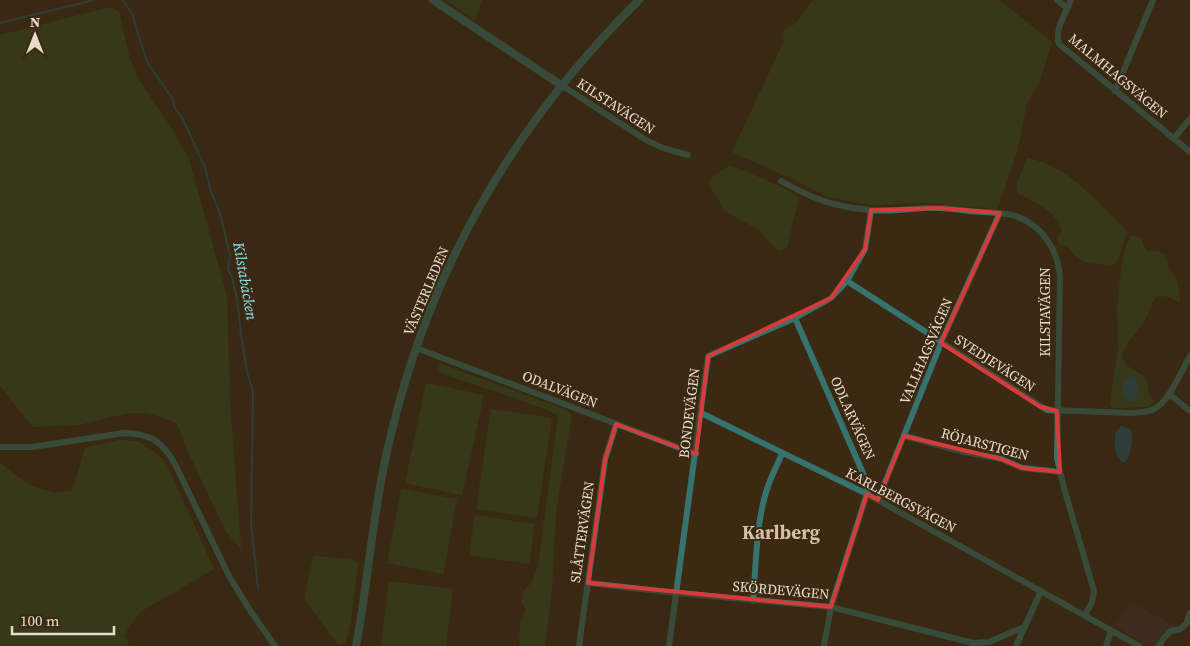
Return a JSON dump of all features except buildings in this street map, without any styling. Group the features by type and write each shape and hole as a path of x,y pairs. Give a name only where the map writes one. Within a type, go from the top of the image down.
{"street":[{"path":"433,0 561,85"},
{"name":"VÄSTERLEDEN","path":"356,646 383,470 396,414 416,348 443,278 475,214 513,151 561,85 594,46 639,0"},
{"path":"1057,0 1068,8"},
{"name":"MALMHAGSVÄGEN","path":"1071,0 1058,32 1059,44 1190,152"},
{"path":"1115,91 1153,0"},
{"name":"KILSTAVÄGEN","path":"561,85 646,140 663,148 688,155"},
{"path":"1174,138 1190,119"},
{"name":"KILSTAVÄGEN","path":"781,181 822,202 871,210 940,208 1000,213 1022,219 1041,232 1049,242 1059,263 1056,442 1060,472 1094,592 1092,602 1085,615"},
{"name":"BONDEVÄGEN","path":"669,646 708,356 795,318 826,302 847,281 865,249 871,210"},
{"name":"VALLHAGSVÄGEN","path":"878,500 941,343 1000,213"},
{"name":"SVEDJEVÄGEN","path":"847,281 1047,410 1148,412 1163,402 1190,356"},
{"name":"ODLARVÄGEN","path":"795,318 866,480 867,494 831,607 824,646"},
{"name":"ODALVÄGEN","path":"416,348 696,454"},
{"path":"1168,394 1190,411"},
{"name":"KARLBERGSVÄGEN","path":"701,412 782,454 867,494 1085,615"},
{"name":"SLÅTTERVÄGEN","path":"579,646 605,459 616,424"},
{"path":"0,447 32,446 124,433 137,433 149,436 159,443 168,452 175,464 229,576 251,612 276,646"},
{"name":"RÖJARSTIGEN","path":"904,436 964,452 993,457 1022,468 1060,472"},
{"path":"753,601 764,500 782,454"},
{"name":"SKÖRDEVÄGEN","path":"588,583 753,601 831,607 973,643 989,642 1024,627"},
{"path":"1016,646 1041,591"},
{"path":"1159,646 1171,631 1180,629 1186,624 1190,613"},
{"path":"1085,615 1139,646"},
{"path":"1106,646 1111,631"}],"highlighted area":[{"path":"940,208 1000,213 941,343 1039,406 1057,411 1060,472 1022,468 1001,459 904,436 878,500 867,494 831,607 588,583 605,459 616,424 696,454 708,356 831,298 865,249 871,210"}],"shaded area":[{"path":"1130,602 1175,626 1162,646 1149,646 1114,625"}],"green space":[{"path":"446,0 482,0 475,20"},
{"path":"813,0 999,0 1052,42 1040,81 1027,103 1017,152 997,209 926,203 872,205 828,197 732,152 783,43 784,30 795,24"},
{"path":"110,7 119,12 130,59 139,80 172,129 189,159 227,296 230,402 241,549 226,532 185,445 177,423 146,413 128,413 79,425 33,427 0,386 0,35"},
{"path":"1027,158 1042,162 1069,177 1094,198 1127,231 1117,262 1113,265 1086,262 1078,258 1068,248 1059,244 1057,238 1062,232 1057,219 1045,208 1018,194 1016,187"},
{"path":"730,165 780,186 799,197 787,248 778,251 758,229 724,211 708,184 712,177"},
{"path":"1131,235 1142,239 1144,247 1148,251 1161,252 1165,256 1177,280 1180,302 1165,296 1156,297 1144,322 1123,351 1122,356 1126,365 1144,376 1148,384 1148,393 1155,402 1148,407 1115,408 1110,406 1110,403 1118,349 1117,309 1125,249"},
{"path":"441,364 564,409 572,414 556,512 552,590 545,646 519,646 520,623 526,610 521,601 523,592 532,582 538,566 558,416 548,410 441,373 438,368"},
{"path":"426,383 484,395 462,495 405,483"},
{"path":"491,409 552,418 537,518 476,509"},
{"path":"119,440 137,441 165,461 214,569 140,612 124,635 130,646 0,646 0,463 30,485 54,493 72,491 85,448"},
{"path":"401,489 457,499 443,574 387,563"},
{"path":"475,515 535,524 529,564 469,555"},
{"path":"313,557 354,560 358,564 351,621 345,644 338,645 304,598"},
{"path":"389,581 453,589 446,646 381,646"}],"water":[{"path":"1134,376 1138,392 1134,401 1130,402 1123,393 1122,386 1128,377"},
{"path":"1121,426 1131,429 1132,433 1132,446 1126,462 1122,462 1119,459 1115,449 1115,433"}],"waterway":[{"name":"Kilstabäcken","path":"0,23 94,0"},
{"name":"Kilstabäcken","path":"123,0 132,14 147,62 172,98 175,108 182,118 205,167 211,192 220,213 230,255 228,269 232,277 237,299 247,372 253,392 251,524 258,588"}],"district":[{"name":"Karlberg","path":"781,532"}]}
